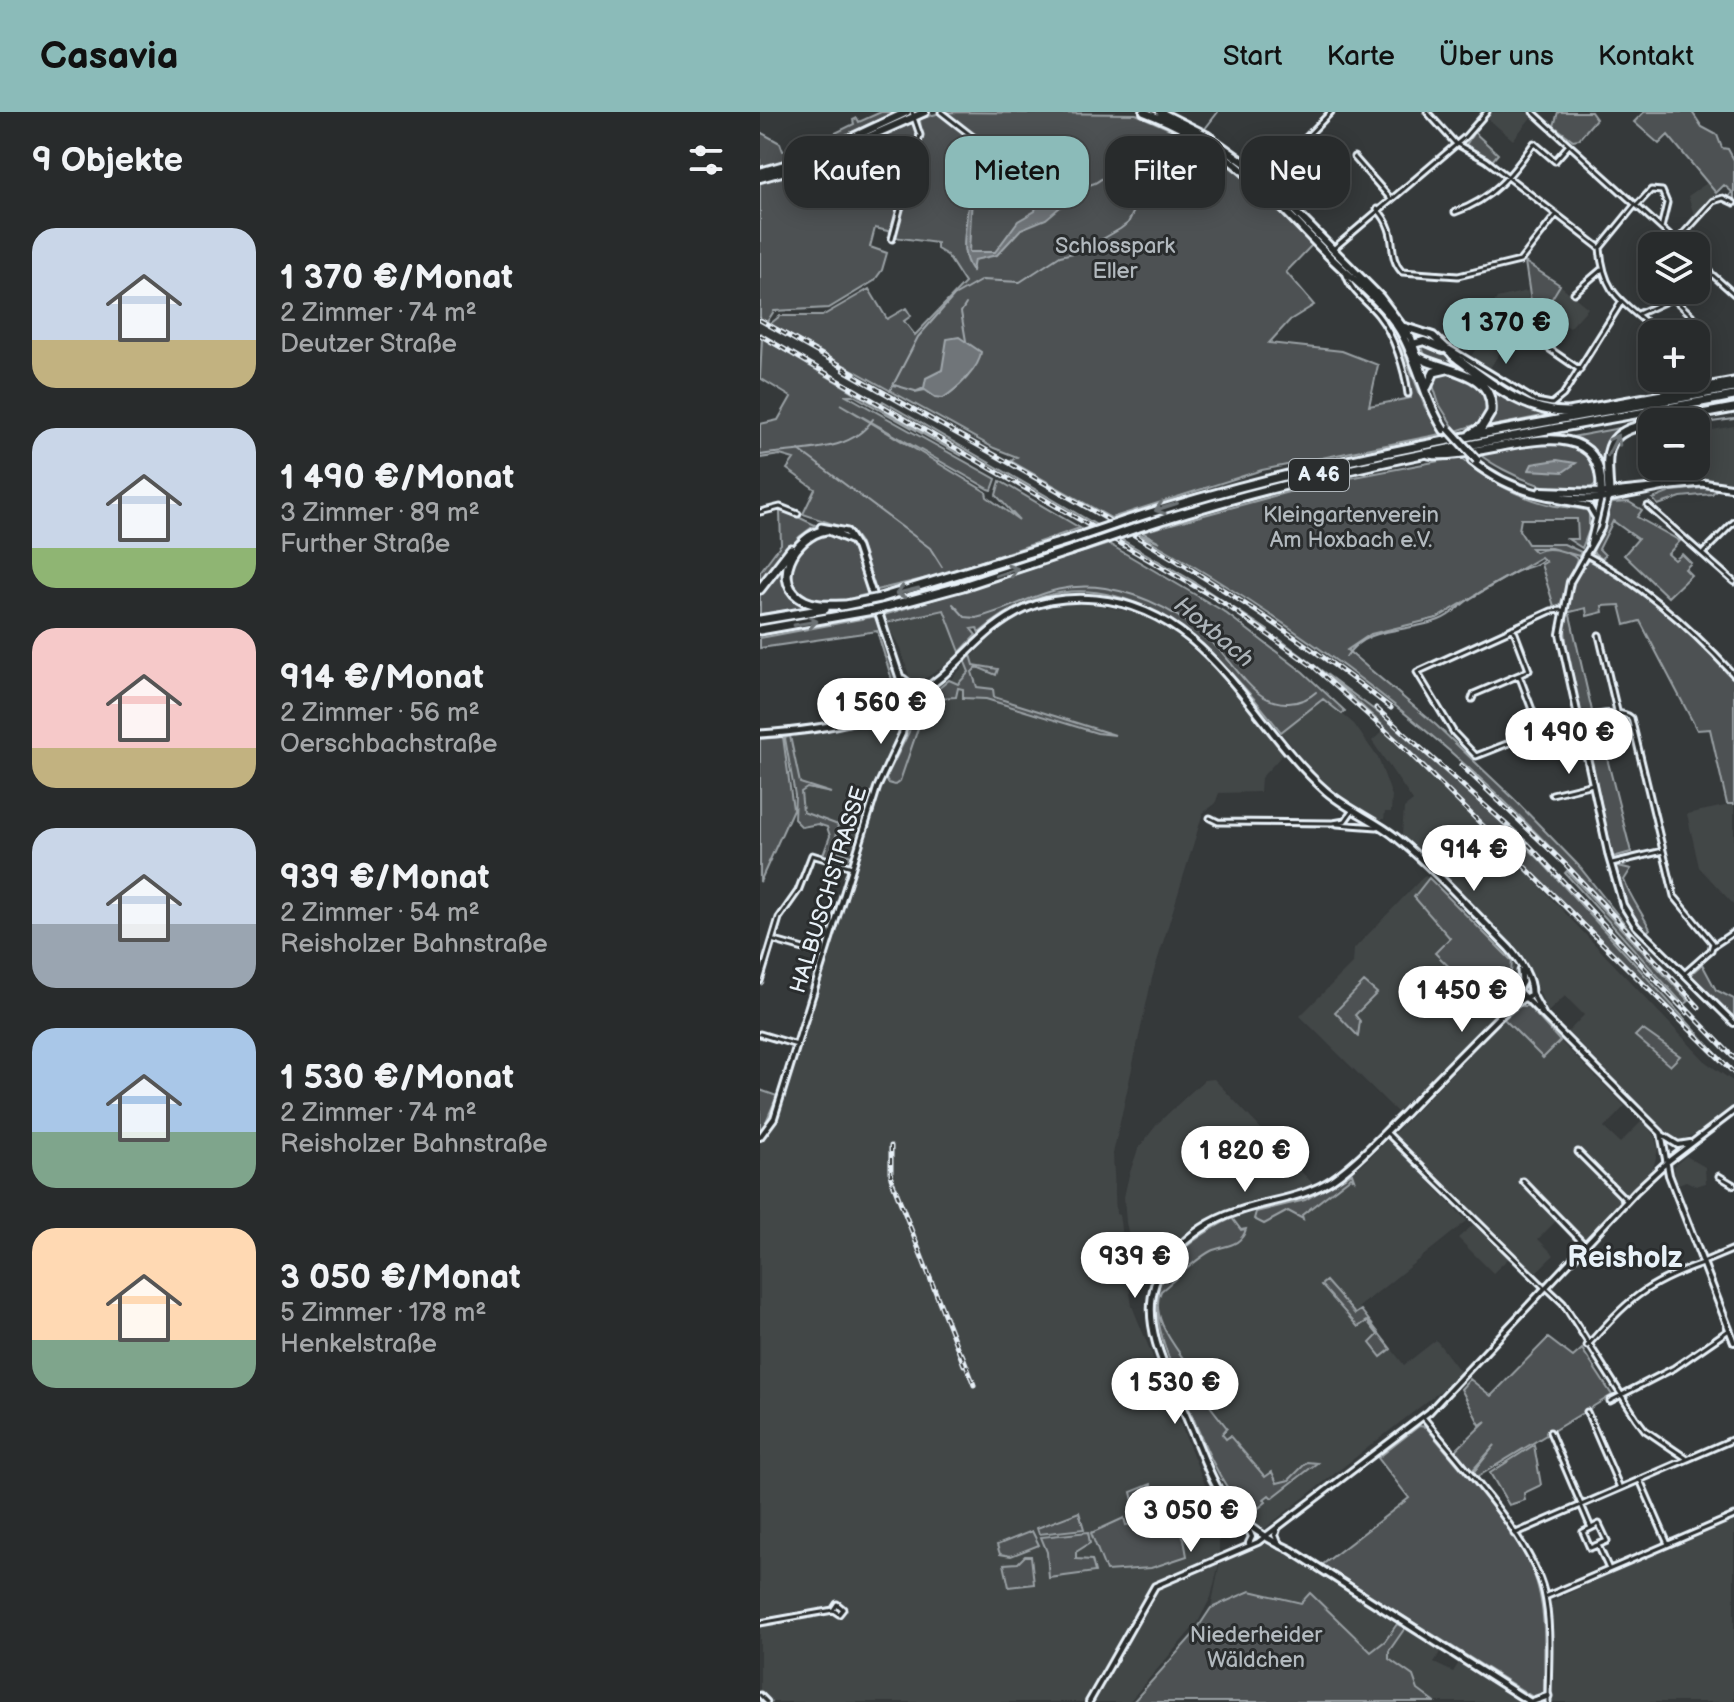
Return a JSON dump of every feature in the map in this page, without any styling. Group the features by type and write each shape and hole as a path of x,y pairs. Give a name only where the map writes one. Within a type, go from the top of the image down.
{"highway":[{"path":"1412,347 1420,359 1457,371 1481,384 1492,404 1485,424 1463,438"},
{"path":"1449,350 1518,401 1546,411 1569,412 1734,382"},
{"path":"1427,387 1436,371 1457,371"},
{"name":"A 46","path":"760,620 880,598 1262,479 1734,388"},
{"name":"A 46","path":"760,630 878,609 963,586 1267,487 1422,453 1734,396"},
{"path":"1710,412 1734,408"},
{"path":"1551,422 1569,412"},
{"path":"1605,497 1611,442 1623,430 1638,426"},
{"path":"1422,453 1448,455 1552,439 1571,440 1586,446 1596,457 1605,497"},
{"path":"760,589 800,538 824,528"},
{"path":"824,528 810,535 796,548 787,566 788,580 794,592 806,602 844,605"}],"main road":[{"path":"760,175 803,166 911,113 925,112"},
{"path":"1144,112 1196,132"},
{"path":"1160,112 1204,137 1241,165"},
{"path":"1288,208 1356,282 1405,327 1429,334 1449,350"},
{"path":"1329,252 1389,315 1412,347"},
{"path":"1405,327 1430,405 1446,430 1475,460 1510,485 1555,499 1605,497 1702,483 1734,488"},
{"path":"1412,347 1428,342 1449,350"},
{"path":"1420,359 1427,387 1446,430"},
{"path":"1475,460 1501,476 1541,491 1605,497"},
{"path":"824,528 854,543 908,702"},
{"path":"760,734 835,725 908,702 928,688 994,625 1030,607 1080,598 1137,607 1175,627 1201,649 1233,681 1304,770 1426,865 1520,962 1531,993 1502,1014 1351,1166 1323,1185 1297,1197 1237,1211 1201,1229 1167,1260 1151,1288 1150,1315 1158,1348 1219,1493 1248,1528 1530,1702 1548,1699"},
{"path":"900,675 909,686 928,688"},
{"path":"1520,962 1519,988 1524,998"},
{"path":"1502,1014 1519,988 1529,984"}],"street":[{"path":"941,112 972,136"},
{"path":"1308,136 1331,112"},
{"path":"1427,112 1455,143 1486,160 1600,248"},
{"path":"1329,252 1487,112"},
{"path":"1533,112 1665,232"},
{"path":"892,239 920,135 911,113"},
{"path":"1455,212 1481,202 1508,178 1534,143 1555,161 1569,145"},
{"path":"1354,157 1390,198"},
{"path":"1644,320 1608,288 1601,270 1600,248 1651,190 1662,191 1667,203 1661,228"},
{"path":"1685,232 1713,201 1723,198 1734,203"},
{"path":"1377,209 1391,227 1396,263 1402,272 1453,276 1520,261 1556,215"},
{"path":"1574,293 1601,270"},
{"path":"1710,273 1734,294"},
{"path":"1356,282 1381,319 1402,368 1408,394"},
{"path":"1638,314 1673,298 1697,320"},
{"path":"1449,350 1536,401 1555,402 1580,370 1622,301"},
{"path":"1531,336 1580,370"},
{"path":"1589,546 1605,497"},
{"path":"1605,497 1601,528 1570,582 1562,610 1561,650 1619,896 1631,920 1734,1023"},
{"path":"1555,499 1589,506 1597,520"},
{"path":"1648,506 1704,552 1734,582"},
{"path":"760,512 780,507 798,514"},
{"path":"1704,552 1734,522"},
{"path":"1585,554 1636,585 1734,675"},
{"path":"1562,610 1551,611 1417,672 1454,733 1476,756 1578,720 1617,711 1626,713 1633,723 1674,896 1713,946"},
{"path":"1472,699 1474,694 1529,670 1513,628"},
{"path":"1599,635 1617,711"},
{"path":"1519,675 1540,731"},
{"name":"HALBUSCHSTRASSE","path":"762,1135 774,1118 881,776 905,723 908,702"},
{"path":"891,709 900,713 905,723"},
{"path":"1552,794 1593,784"},
{"path":"1333,823 1345,821 1352,810"},
{"path":"1210,818 1218,822 1333,823 1380,827"},
{"path":"1611,863 1663,851"},
{"path":"760,981 779,918 798,891 812,855 852,867"},
{"path":"1684,974 1713,946 1734,932"},
{"path":"773,940 825,955"},
{"path":"1531,993 1547,1019"},
{"path":"1524,998 1661,1133 1678,1145 1694,1142"},
{"path":"760,1034 797,1045"},
{"path":"1089,1702 1152,1589 1264,1538 1422,1416 1448,1394 1627,1201 1666,1163 1734,1111"},
{"path":"1386,1132 1563,1303 1587,1346 1645,1430 1687,1459"},
{"path":"1661,1133 1666,1163 1734,1342"},
{"path":"1578,1152 1627,1201"},
{"path":"1719,1176 1734,1185"},
{"path":"1523,1181 1585,1245"},
{"path":"1587,1346 1626,1303 1649,1285 1734,1249"},
{"path":"1727,1323 1734,1320"},
{"path":"1610,1401 1674,1368 1729,1330"},
{"path":"1587,1412 1620,1488"},
{"path":"1422,1416 1514,1534 1534,1565 1545,1597 1548,1699"},
{"path":"1550,1432 1591,1528"},
{"path":"1514,1534 1734,1439"},
{"path":"1640,1480 1668,1544"},
{"path":"1545,1597 1734,1516"},
{"path":"1599,1524 1607,1541 1598,1545 1590,1548 1583,1532 1599,1524"},
{"path":"1245,1547 1252,1539 1248,1528"},
{"path":"1277,1528 1275,1535 1279,1545"},
{"path":"1598,1545 1609,1568"},
{"path":"760,1623 833,1610"},
{"path":"760,1695 767,1702"}],"shaded area":[{"path":"1492,112 1527,112 1532,116 1513,140 1487,118"},
{"path":"1707,183 1716,193 1694,215 1688,196"},
{"path":"968,208 971,208 969,252 995,252 1018,221 1035,208 1059,208 1046,219 1021,229 997,255 974,260 972,271 966,259 964,242"},
{"path":"1560,285 1588,308 1570,328 1545,313"},
{"path":"1527,291 1530,303 1544,311 1513,353 1503,348 1490,368 1471,356 1503,310 1494,303 1497,298"},
{"path":"959,337 981,352 972,371 943,398 925,390 915,392 924,388 926,378 942,370 947,339"},
{"path":"1734,426 1734,485 1713,480 1678,482 1710,480 1710,430"},
{"path":"1557,460 1576,463 1563,472 1529,470 1532,464"},
{"path":"1063,604 1093,604 1141,614 1169,629 1223,676 1285,752 1261,778 1260,792 1219,793 1215,804 1203,813 1152,978 1113,1154 1116,1214 1119,1215 1132,1306 1219,1519 1219,1563 1211,1597 1198,1622 1129,1702 767,1702 760,1694 760,1624 791,1616 808,1617 809,1609 760,1618 760,1139 775,1122 856,867 824,856 830,836 827,827 818,824 802,827 794,819 795,795 784,735 834,728 892,712 900,720 912,717 913,710 944,687 999,628 1031,611"},
{"path":"944,609 960,655 916,685 911,681 900,648 886,623"},
{"path":"1323,698 1354,724 1378,758 1392,796 1391,812 1385,812 1384,819 1378,819 1336,794 1313,773 1281,732"},
{"path":"1385,729 1496,840 1707,1063 1734,1082 1734,1105 1729,1110 1702,1131 1677,1142 1568,1032 1584,1015 1565,996 1548,1012 1524,957 1402,834 1404,808 1413,801 1372,741"},
{"path":"1734,804 1734,905 1699,867 1687,814"},
{"path":"1425,875 1513,962 1518,977 1507,1001 1397,1112 1300,1016 1353,963 1354,949"},
{"path":"1504,1019 1542,1058 1560,1041 1625,1106 1604,1128 1620,1143 1643,1120 1655,1137 1658,1150 1654,1165 1622,1204 1583,1241 1520,1181 1558,1219 1538,1239 1554,1255 1534,1274 1394,1134"},
{"path":"1214,1079 1314,1185 1290,1194 1234,1206 1197,1224 1169,1248 1149,1279 1133,1255 1126,1223 1124,1197 1129,1175 1138,1149 1158,1123 1204,1080"},
{"path":"1388,1139 1467,1221 1359,1307 1404,1365 1436,1340 1462,1374 1264,1529 1255,1523 1227,1488 1208,1452 1161,1341 1154,1306 1160,1282 1179,1255 1205,1232 1232,1218 1295,1204 1321,1194 1365,1162"},
{"path":"1686,1156 1705,1167 1706,1183 1696,1186 1686,1181 1676,1185 1674,1166"},
{"path":"1473,1225 1510,1257 1493,1273 1458,1238"},
{"path":"1734,1519 1734,1702 1553,1702 1550,1603 1611,1572"},
{"path":"1262,1542 1297,1555 1397,1619 1385,1641 1371,1652 1310,1594 1301,1603 1250,1591 1211,1608 1221,1558"},
{"path":"1405,1628 1441,1650 1434,1663 1453,1672 1460,1661 1523,1702 1420,1702 1379,1660"}],"green space":[{"path":"881,112 895,112 843,136 830,136 854,124 853,120 857,118 859,122"},
{"name":"Schlosspark Eller","path":"943,112 1136,114 1186,136 1105,136 1105,208 1225,208 1225,160 1231,164 1241,174 1241,208 1275,208 1312,245 1286,272 1314,305 1290,320 1269,343 1342,351 1378,365 1369,406 1411,398 1411,388 1384,320 1355,286 1395,331 1425,407 1441,434 1262,470 1111,518 1011,461 1017,457 994,448 770,324 780,316 822,316 869,289 887,319 906,308 911,316 904,321 915,335 965,283 947,255 937,249 937,243 894,237 901,208 929,208 929,136 920,136 920,119"},
{"path":"1558,112 1591,112 1596,119 1579,139 1573,140 1554,126"},
{"path":"1644,112 1692,112 1702,127 1717,135 1722,148 1728,149 1734,160 1734,202 1728,198 1732,192 1724,185 1716,193 1668,135 1659,144 1634,122"},
{"path":"913,124 917,136 882,136"},
{"path":"760,132 780,143 784,160 760,168"},
{"path":"1474,132 1498,154 1492,161 1466,145"},
{"path":"784,176 784,208 898,208 892,232 875,228 870,247 887,253 882,270 874,281 829,308 774,311 767,322 760,318 760,183"},
{"path":"1525,262 1560,285 1545,310 1531,302"},
{"path":"762,338 962,456 853,395 846,395 996,479 992,490 989,489 840,404 986,492 987,497 1019,520 996,495 1000,481 1080,528 944,574 876,590 860,542 851,530 803,514 815,489 787,469 794,459 780,455 760,458 760,424 778,420 791,397 760,378"},
{"path":"1421,344 1441,350 1477,377 1547,415 1482,428 1489,422 1487,388 1426,359"},
{"path":"1451,371 1484,389 1489,409 1481,423 1456,431 1439,404 1432,382 1436,375"},
{"path":"883,401 1193,581 1269,631 880,404"},
{"path":"1620,428 1607,446 1604,483 1595,454 1572,437"},
{"path":"1553,442 1584,453 1589,458 1597,483 1572,491 1555,489 1503,470 1479,454"},
{"name":"Kleingartenverein Am Hoxbach e.V.","path":"1460,457 1503,487 1539,502 1589,511 1589,530 1582,548 1568,539 1578,539 1577,519 1521,519 1519,530 1528,544 1564,544 1581,552 1579,556 1551,548 1531,548 1535,552 1557,550 1577,559 1560,605 1554,606 1541,564 1546,562 1541,557 1437,618 1371,634 1347,650 1436,725 1514,799 1578,865 1629,929 1502,799 1402,711 1273,617 1137,533 1160,542 1142,532 1318,484"},
{"path":"1717,489 1712,494 1681,497 1658,505 1653,499 1673,491"},
{"path":"1629,502 1642,510 1637,517 1680,541 1668,554 1675,560 1682,554 1691,563 1685,569 1691,575 1668,597 1624,555 1638,539 1613,521 1599,549 1605,555 1602,559 1593,552 1612,503"},
{"path":"783,510 815,525 799,537 760,586 760,572 781,544 780,512"},
{"path":"825,532 851,545 869,594 818,603 803,597 796,590 791,573 795,555 810,539"},
{"path":"1109,544 1223,611 1303,672 1345,711 1342,714 1323,699 1281,732 1252,696 1185,632 1147,608 1108,594 1066,592 1023,604 979,633 977,628 971,629 976,635 960,652 944,610 886,623 884,615"},
{"path":"798,545 786,580 811,607 760,614 760,591"},
{"path":"1588,560 1629,585 1666,614 1734,679 1734,804 1727,804 1710,729 1697,730 1640,621 1625,625 1620,605 1602,606 1603,612 1587,616 1586,608 1566,613 1575,579"},
{"path":"1570,615 1592,711 1581,713 1567,653 1564,616"},
{"path":"877,616 902,694 896,703 863,714 857,712 858,706 863,711 894,702 896,693 877,631 760,648 760,638"},
{"path":"1278,638 1401,730 1464,786 1540,860 1713,1050 1376,719 1336,682"},
{"path":"971,655 974,665 998,669 996,675 977,667 972,672 977,687 993,689 994,697 1115,735 1097,733 986,699 963,698 963,689 958,688 956,697 937,698 925,708 900,781 895,785 888,783 886,778 909,732 913,710 949,680 958,684 969,672 965,662"},
{"path":"1597,719 1631,852 1613,857 1583,723"},
{"path":"790,736 800,783 831,793 807,788 801,792 803,812 838,825 834,850 851,856 849,863 823,855 830,836 827,827 818,824 802,827 794,819 795,795 785,738"},
{"path":"783,737 793,809 760,882 760,739"},
{"path":"1614,865 1631,869 1624,880 1650,929 1646,933 1627,907"},
{"path":"1567,871 1689,1001 1684,1005 1565,873"},
{"path":"1429,878 1512,961 1509,997 1501,1004 1497,988 1492,1001 1481,989 1476,993 1435,953 1450,938 1414,897"},
{"path":"1702,964 1716,990 1734,999 1734,1017 1690,975"},
{"path":"1364,982 1377,993 1355,1015 1360,1021 1358,1036 1335,1012"},
{"path":"1518,1006 1528,1006 1560,1041 1543,1058 1504,1019"},
{"path":"1642,1029 1680,1056 1670,1066 1635,1036"},
{"path":"760,1090 777,1096 763,1129 760,1128"},
{"path":"1352,1173 1354,1179 1351,1177 1302,1215 1303,1219 1288,1211 1264,1224 1254,1219 1256,1212 1305,1200"},
{"path":"1232,1218 1241,1230 1246,1229 1244,1235 1232,1244 1198,1259 1161,1291 1158,1300 1164,1274 1177,1255"},
{"path":"1326,1281 1355,1314 1361,1310 1391,1349 1381,1357 1370,1343 1378,1335 1367,1321 1358,1327 1321,1285"},
{"path":"1158,1310 1164,1329 1185,1361 1179,1366 1227,1428 1222,1434 1226,1439 1230,1436 1265,1477 1272,1472 1277,1483 1289,1480 1307,1462 1317,1463 1272,1498 1269,1495 1255,1511 1244,1498 1238,1502 1214,1465 1163,1341"},
{"path":"1548,1338 1573,1357 1582,1349 1612,1395 1477,1477 1473,1473 1495,1445 1472,1471 1455,1451 1486,1421 1480,1425 1461,1389 1470,1379 1491,1396"},
{"path":"1419,1426 1426,1427 1490,1504 1531,1568 1541,1600 1544,1626 1544,1692 1540,1698 1533,1697 1322,1565 1409,1498 1378,1458"},
{"path":"1534,1445 1541,1485 1524,1493 1525,1500 1509,1505 1490,1473"},
{"path":"1151,1484 1156,1506 1170,1504 1184,1539 1187,1556 1151,1568 1106,1571 1091,1533 1124,1518 1126,1525 1138,1523 1131,1492"},
{"path":"1079,1512 1084,1529 1039,1534 1037,1528"},
{"path":"1032,1531 1039,1545 1011,1556 1000,1554 997,1545"},
{"path":"1088,1532 1090,1543 1076,1552 1076,1559 1092,1560 1095,1572 1049,1578 1047,1552 1041,1537"},
{"path":"1025,1556 1031,1556 1034,1584 1009,1587 1004,1564 1018,1563"},
{"name":"Niederheider Wäldchen","path":"1250,1591 1301,1603 1310,1593 1371,1652 1385,1641 1397,1624 1405,1628 1389,1651 1389,1659 1413,1676 1418,1690 1434,1702 1133,1702 1193,1635 1211,1608"}],"waterway":[{"path":"1204,130 1218,112"},
{"path":"1089,185 1105,175"},
{"path":"890,391 918,337 954,296 982,280 1020,282 1060,256 1082,251 1120,229 1128,223 1135,208"},
{"path":"966,304 961,312 966,341"},
{"path":"894,385 915,391"},
{"path":"760,455 837,444 863,431 873,419"},
{"name":"Hoxbach","path":"1710,422 1734,419"},
{"name":"Hoxbach","path":"799,450 930,548 942,567"},
{"name":"Hoxbach","path":"1346,657 1354,647 1375,635 1444,618 1484,590 1543,560"},
{"name":"Hoxbach","path":"953,604 965,617 976,618 1069,588 1086,586 1121,591 1166,609 1193,627 1218,648 1245,681 1264,697 1291,703 1304,700 1316,692"}],"railway":[{"path":"760,320 854,373"},
{"path":"760,335 1222,602 1314,667 1396,740 1734,1073"},
{"path":"844,370 1054,488 1193,571 1327,660 1391,708"},
{"path":"1376,708 1527,843 1687,1013"},
{"path":"1461,765 1567,866 1699,1007"},
{"path":"1681,1003 1734,1058"},
{"path":"891,1146 891,1178 964,1365"},
{"path":"962,1354 974,1385"}],"district":[{"name":"Reisholz","path":"1625,1258"}]}
